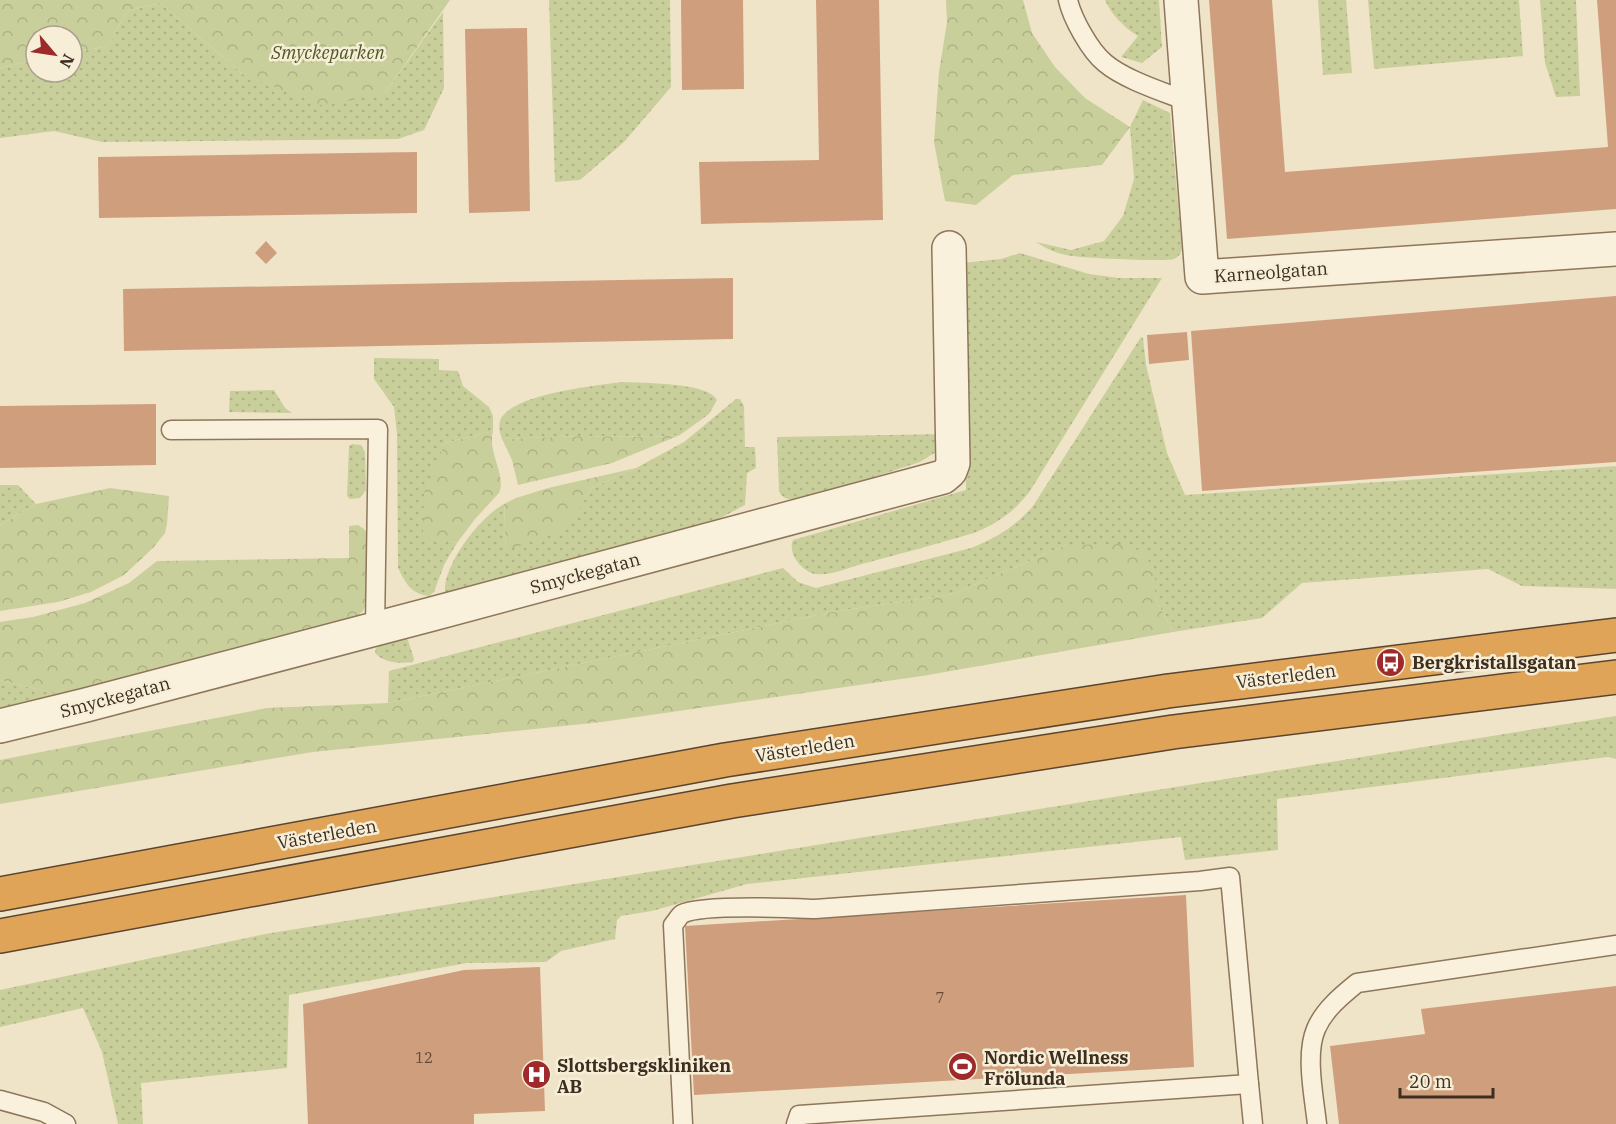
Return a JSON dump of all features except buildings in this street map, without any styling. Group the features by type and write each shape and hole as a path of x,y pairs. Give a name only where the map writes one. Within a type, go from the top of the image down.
{"highway":[{"name":"Västerleden","path":"0,894 724,760 1168,691 1616,635"},
{"path":"0,936 732,801 1173,732 1616,677"}],"street":[{"name":"Karneolgatan","path":"1181,0 1202,277 1616,249"},
{"name":"Smyckegatan","path":"0,726 943,477 950,471 953,463 949,248"}],"lane":[{"path":"1068,0 1070,12 1105,63 1136,80 1189,102"},
{"path":"171,430 378,429 375,628"},
{"path":"683,1124 673,925 682,914 700,910 753,908 815,909 1230,877 1253,1124"},
{"path":"1317,1124 1311,1054 1316,1029 1335,1001 1357,983 1616,945"},
{"path":"796,1124 799,1115 1249,1084"},
{"path":"0,1100 44,1112 66,1124"}],"green space":[{"name":"Smyckeparken","path":"0,0 450,0 385,93 324,106 244,75 160,3 127,11 108,46 84,51 84,24 24,24 24,63 0,68"},
{"path":"549,0 670,0 671,87 624,142 580,180 555,182"},
{"path":"946,0 1023,0 1032,33 1055,67 1085,98 1130,127 1102,165 1013,175 976,205 945,201 934,142 939,72 947,22"},
{"path":"1105,0 1159,0 1162,47 1142,63 1121,57 1138,36 1118,20"},
{"path":"1318,0 1346,0 1352,73 1323,75"},
{"path":"1368,0 1519,0 1523,56 1374,69"},
{"path":"1540,0 1576,0 1580,96 1556,97 1545,63"},
{"path":"160,3 244,75 385,93 443,12 444,88 424,130 398,139 102,142 54,131 0,138 0,68 24,63 24,84 84,84 84,51 108,46 127,11"},
{"path":"1143,100 1170,113 1182,249 1180,255 1168,260 1073,256 1058,253 1036,242 1071,250 1104,241 1123,216 1134,179 1130,127"},
{"path":"1020,253 1089,274 1119,278 1162,278 1030,491 1012,511 974,533 833,573 816,574 806,570 794,556 793,540 966,490 963,263 1001,259"},
{"path":"1141,337 1167,453 1185,495 1616,466 1616,589 1522,586 1488,569 1302,583 1262,618 1173,632 1155,598 1155,570 1066,545 953,594 832,612 388,703 389,671 783,568 798,582 816,588 971,548 989,540 1012,526 1033,506"},
{"path":"374,358 439,359 439,370 458,371 463,386 489,407 493,416 493,431 445,443 423,536 457,543 444,565 434,592 429,596 413,590 398,568 397,433 394,407 374,379"},
{"path":"621,382 688,387 711,394 717,400 709,414 680,435 502,439 500,421 507,412 519,404 554,393"},
{"path":"274,390 285,408 292,413 229,412 230,391"},
{"path":"736,399 740,399 744,406 745,447 755,447 756,468 747,473 745,505 713,522 445,594 446,582 456,556 464,543 494,510 504,504 506,550 566,528 592,488 684,442"},
{"path":"493,431 493,447 501,479 499,493 457,543 423,537 424,493 445,443"},
{"path":"945,434 939,450 920,462 804,500 786,498 779,491 777,437"},
{"path":"680,435 612,463 518,485 512,460 502,439 585,436 654,437"},
{"path":"361,445 365,452 366,490 360,498 350,499 347,496 349,446"},
{"path":"636,468 592,488 567,528 506,551 504,504 548,488"},
{"path":"0,485 18,485 36,504 0,525"},
{"path":"110,488 169,496 165,533 153,548 124,575 91,592 58,602 0,611 0,525 36,504"},
{"path":"358,525 366,532 366,604 363,611 356,617 68,697 0,680 0,622 33,617 85,603 129,583 157,561 349,558 349,526"},
{"path":"1127,544 1143,553 1155,570 1155,598 1173,632 922,676 602,722 313,752 0,804 0,760 267,708 388,703 832,612 953,594 1066,545"},
{"path":"405,638 408,640 413,662 392,662 375,653 379,646"},
{"path":"0,680 68,697 0,715"},
{"path":"1616,716 1616,759 1608,757 1277,799 1278,850 1185,860 1181,837 747,884 652,911 621,916 617,920 615,939 561,951 546,962 467,963 289,995 287,1068 141,1083 143,1124 118,1124 102,1052 83,1008 0,1027 0,990 265,934"}],"place":[{"name":"Bergkristallsgatan","path":"1391,662"},
{"name":"Nordic Wellness Frölunda","path":"963,1067"},
{"name":"Slottsbergskliniken AB","path":"536,1075"}]}
